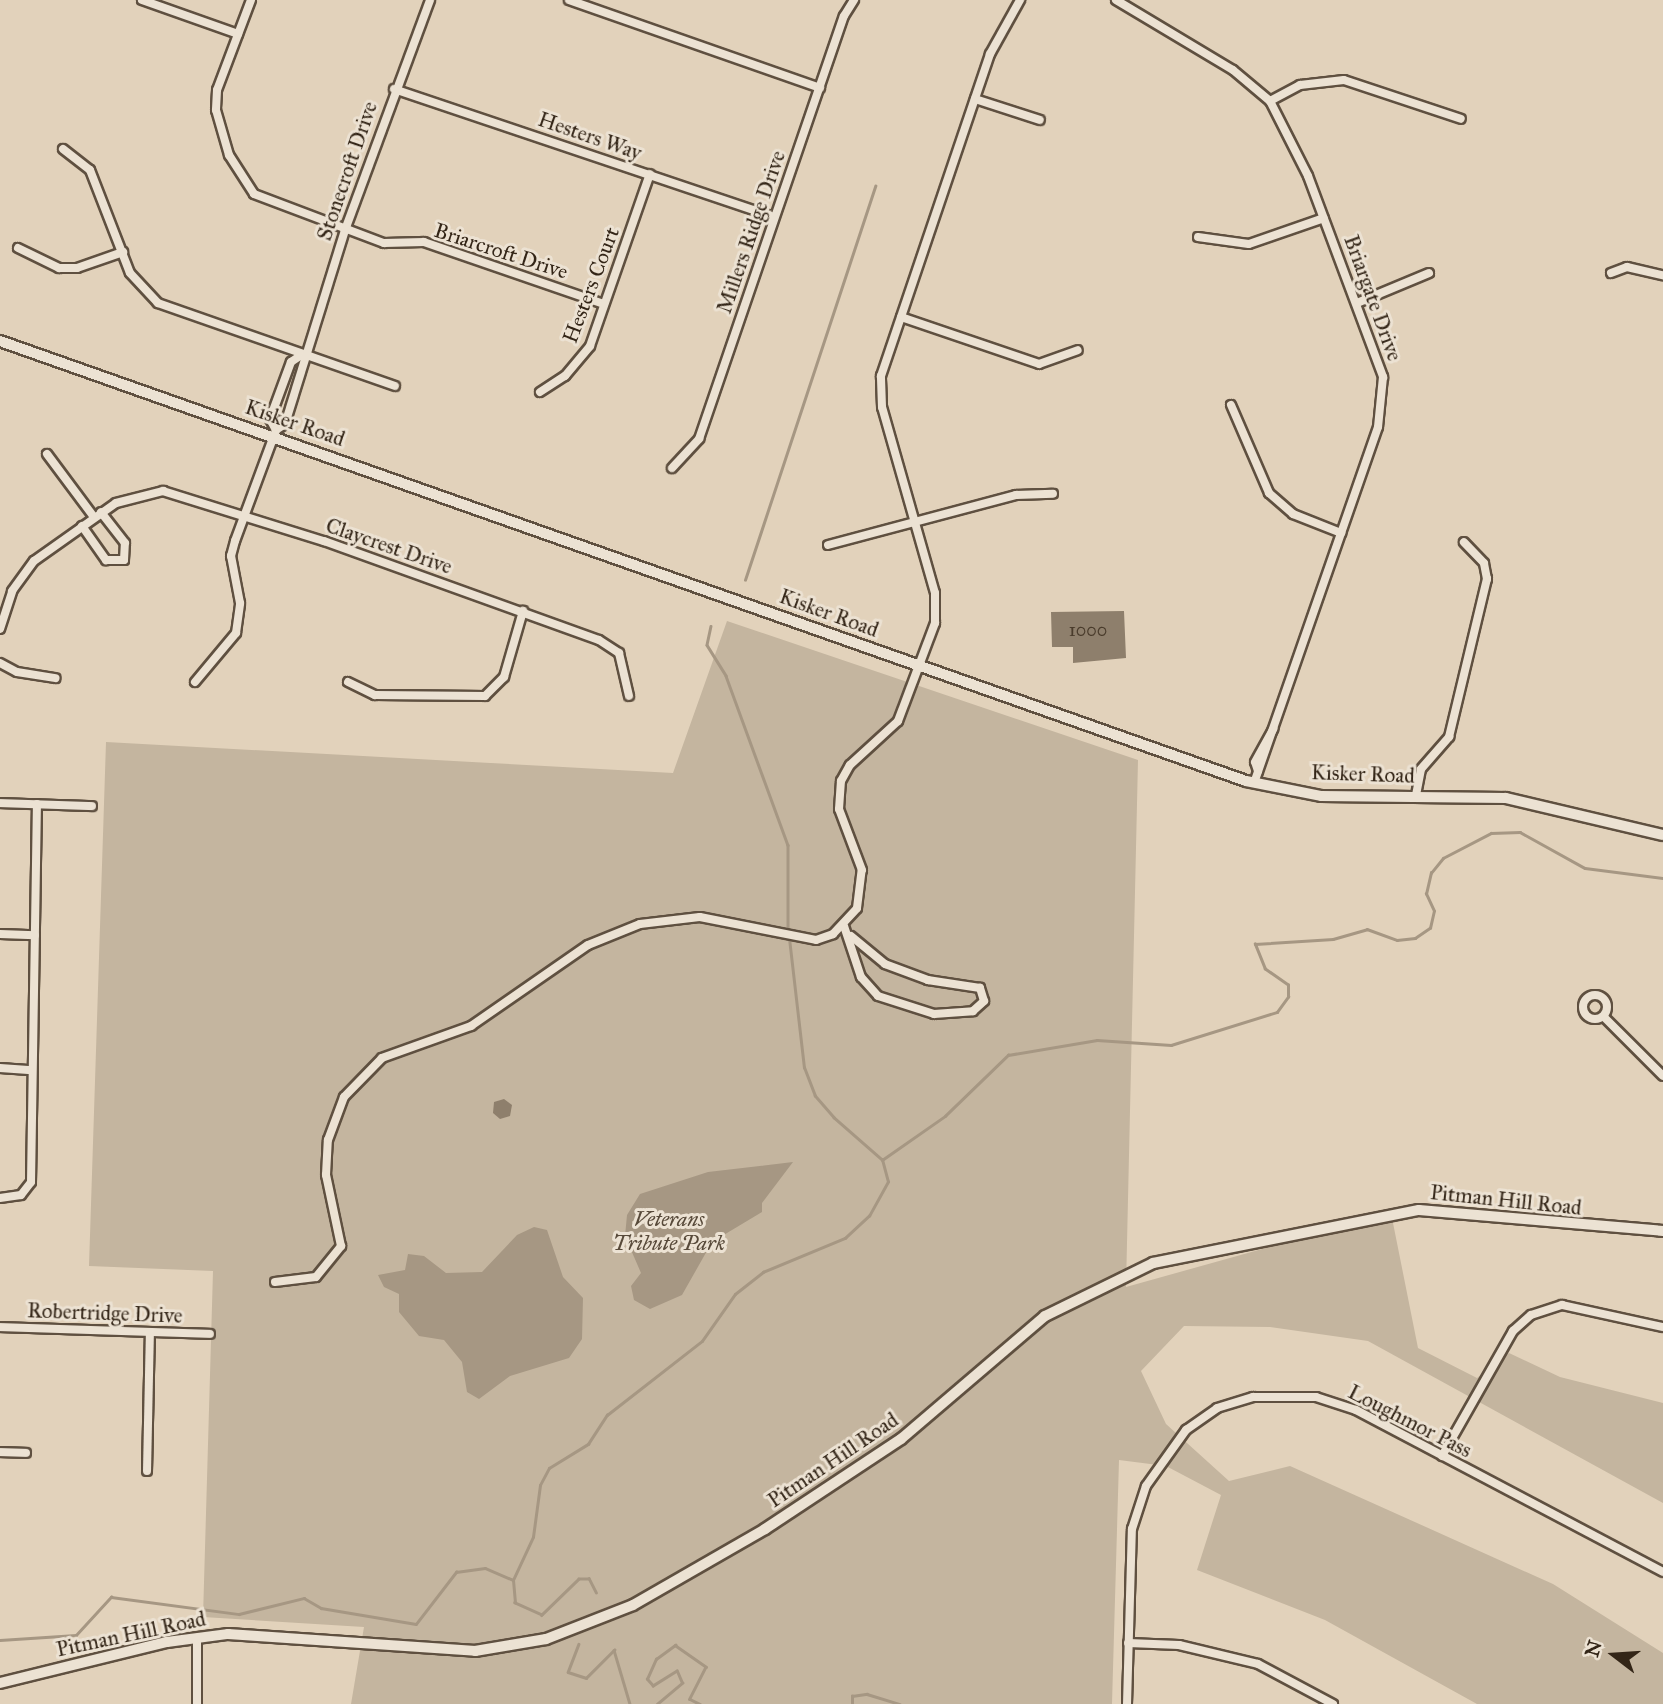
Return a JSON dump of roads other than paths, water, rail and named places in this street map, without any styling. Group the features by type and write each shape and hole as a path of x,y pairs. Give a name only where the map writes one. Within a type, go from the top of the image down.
{"main road":[{"name":"Kisker Road","path":"0,341 275,433 1254,783 1321,796 1416,795 1506,799 1663,835"},
{"name":"Pitman Hill Road","path":"0,1683 197,1638 258,1634 475,1651 546,1639 634,1605 765,1529 901,1439 1045,1316 1153,1262 1419,1210 1663,1231"}],"street":[{"path":"142,0 238,34"},
{"name":"Briarcroft Drive","path":"251,0 217,90 216,110 242,180 270,204 345,230 384,243 424,242 604,304"},
{"name":"Stonecroft Drive","path":"303,355 307,362 285,424 275,433 270,419 291,362 303,355 394,89 429,0"},
{"path":"569,0 820,88"},
{"name":"Millers Ridge Drive","path":"672,468 699,439 774,217 854,0"},
{"path":"275,1282 316,1277 341,1246 326,1175 328,1140 344,1097 367,1068 397,1049 471,1026 588,945 640,924 700,917 782,937 825,939 844,926 863,889 839,809 841,781 850,765 898,720 934,623 935,593 879,393 901,317 975,99 1006,17 1020,0"},
{"name":"Briargate Drive","path":"1116,0 1233,70 1270,101 1295,144 1380,363 1384,400 1342,533 1273,729 1255,762 1258,771 1254,783"},
{"path":"1270,101 1300,85 1344,80 1461,119"},
{"name":"Hesters Way","path":"394,89 774,217"},
{"path":"975,99 1040,120"},
{"path":"63,149 90,170 123,252 142,290 158,303 394,386"},
{"name":"Hesters Court","path":"540,392 579,362 604,304 650,174"},
{"path":"1198,237 1249,244 1324,218"},
{"path":"18,248 59,268 77,268 123,252"},
{"path":"1611,273 1627,267 1663,275"},
{"path":"1357,303 1429,273"},
{"path":"901,317 1039,364 1078,350"},
{"path":"1231,405 1269,493 1293,514 1342,533"},
{"path":"195,682 236,633 240,603 231,556 275,433"},
{"path":"47,454 125,543 124,561 106,561 82,526"},
{"name":"Claycrest Drive","path":"0,629 21,577 97,514 138,495 163,491 523,611 599,640 619,653 629,696"},
{"path":"828,545 1016,495 1053,494"},
{"path":"1416,795 1421,769 1449,737 1487,579 1484,563 1464,542"},
{"path":"348,682 375,695 485,696 503,677 523,611"},
{"path":"0,663 16,672 56,678"},
{"path":"0,803 92,806"},
{"path":"0,1198 21,1195 30,1182 37,804"},
{"path":"844,926 851,936 885,964 928,980 980,988 984,1001 973,1011 953,1014 895,1004 865,985 851,936"},
{"path":"0,934 34,935"},
{"path":"1604,1017 1663,1076"},
{"path":"0,1068 32,1070"},
{"path":"1442,1456 1513,1331 1531,1315 1562,1305 1663,1327"},
{"name":"Robertridge Drive","path":"0,1327 210,1334"},
{"path":"147,1471 150,1332"},
{"name":"Loughmor Pass","path":"1127,1704 1132,1529 1142,1495 1171,1447 1217,1408 1264,1396 1316,1397 1356,1410 1663,1572"},
{"path":"0,1452 26,1453"},
{"path":"197,1638 197,1704"},
{"path":"1128,1643 1178,1645 1258,1664 1334,1704"}],"waterway":[{"path":"745,580 875,186"},
{"path":"711,626 707,645 726,676 788,845 788,931"},
{"path":"882,1160 945,1116 1008,1055 1097,1040 1171,1045 1277,1012 1288,997 1288,985 1265,969 1255,944 1333,939 1367,929 1397,940 1415,938 1430,928 1434,911 1426,894 1431,873 1443,858 1491,833 1520,832 1585,868 1663,878"},
{"path":"596,1593 589,1579 579,1579 542,1615 515,1603 513,1580 533,1537 540,1485 549,1468 588,1444 607,1415 702,1341 735,1294 763,1272 845,1238 869,1216 888,1182 882,1160 834,1118 815,1096 804,1068 789,938"},
{"path":"0,1640 76,1635 111,1597 239,1614 304,1598 321,1608 416,1624 456,1572 485,1568 513,1580"},
{"path":"579,1644 568,1672 586,1678 614,1650 630,1704"},
{"path":"657,1704 682,1683 677,1671 653,1686 647,1679 656,1659 675,1645 706,1667 690,1699 700,1704"},
{"path":"852,1704 852,1696 867,1694 900,1704"}],"park label":[{"name":"Veterans Tribute Park","path":"669,1231"}]}
